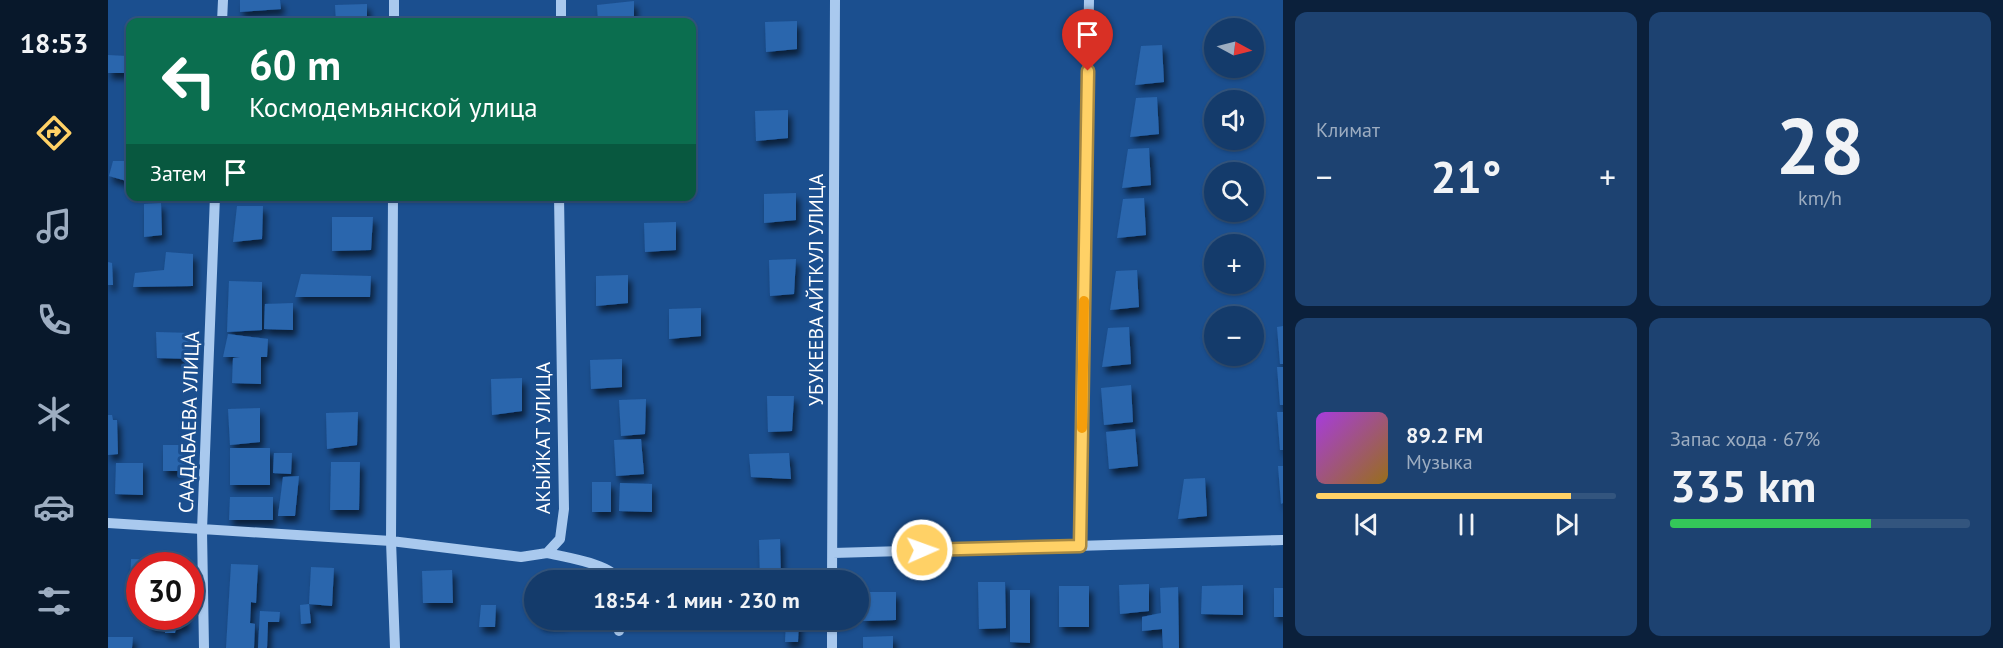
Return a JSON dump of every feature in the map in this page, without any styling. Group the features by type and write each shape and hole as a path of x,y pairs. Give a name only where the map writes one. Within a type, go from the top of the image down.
{"street":[{"path":"222,18 223,0"},
{"path":"394,0 394,18"},
{"path":"561,0 561,18"},
{"name":"УБУКЕЕВА АЙТКУЛ УЛИЦА","path":"832,570 835,0"},
{"path":"1080,546 1089,0"},
{"name":"СААДАБАЕВА УЛИЦА","path":"204,648 202,530 215,201"},
{"path":"393,201 391,542 394,648"},
{"name":"АКЫЙКАТ УЛИЦА","path":"547,553 560,539 564,509 559,201"},
{"path":"108,523 391,542 521,556 547,553 610,570"},
{"path":"832,553 1283,540"},
{"path":"832,630 832,648"}],"building":[{"path":"240,0 280,0 281,9 240,12"},
{"path":"634,1 634,18 598,18 597,5"},
{"path":"367,4 367,18 336,18 335,5"},
{"path":"797,21 797,49 766,52 765,22"},
{"path":"1162,45 1164,82 1135,85 1141,46"},
{"path":"108,55 126,56 126,73 108,73"},
{"path":"1157,97 1159,134 1130,137 1136,98"},
{"path":"788,110 788,138 756,141 755,111"},
{"path":"1149,148 1151,185 1122,188 1128,149"},
{"path":"113,161 126,161 126,181 109,176"},
{"path":"796,193 796,220 764,223 764,194"},
{"path":"1144,198 1146,235 1117,238 1123,199"},
{"path":"161,203 162,235 144,237 144,204"},
{"path":"237,206 263,206 262,239 233,242"},
{"path":"332,217 373,217 371,250 332,251"},
{"path":"676,222 676,250 645,252 644,223"},
{"path":"166,252 193,254 193,286 133,287 135,273 164,270"},
{"path":"796,259 794,294 770,296 769,260"},
{"path":"108,262 112,263 113,285 108,285"},
{"path":"1137,270 1139,307 1110,310 1116,271"},
{"path":"301,274 371,276 370,297 295,297"},
{"path":"628,275 628,303 596,306 596,276"},
{"path":"229,281 262,282 262,330 227,332"},
{"path":"293,303 293,330 264,329 265,304"},
{"path":"701,308 701,336 669,339 669,309"},
{"path":"1283,326 1283,364 1280,364 1277,327"},
{"path":"1129,327 1131,364 1102,367 1108,328"},
{"path":"156,332 193,333 192,359 157,358"},
{"path":"228,334 268,339 267,357 261,357 261,384 232,383 233,358 240,357 223,357"},
{"path":"622,359 622,387 591,389 590,360"},
{"path":"1277,367 1283,367 1283,405 1280,405"},
{"path":"522,378 522,411 492,415 491,379"},
{"path":"1131,385 1133,422 1104,425 1101,388"},
{"path":"767,396 794,396 792,431 768,432"},
{"path":"646,399 645,434 621,436 619,400"},
{"path":"260,408 260,442 230,445 228,409"},
{"path":"358,412 357,445 327,449 326,413"},
{"path":"1277,412 1283,412 1283,450 1280,450"},
{"path":"108,415 112,415 113,420 117,420 118,454 108,455"},
{"path":"1135,429 1138,466 1109,469 1106,432"},
{"path":"641,439 644,474 616,476 614,440"},
{"path":"163,445 187,445 187,471 163,471"},
{"path":"230,448 270,448 270,485 230,485"},
{"path":"274,453 292,453 291,474 273,473"},
{"path":"789,453 791,479 751,477 749,454"},
{"path":"331,462 360,462 359,510 330,510"},
{"path":"116,463 143,463 143,495 115,494"},
{"path":"1278,466 1283,466 1283,503 1281,504"},
{"path":"299,476 295,516 278,516 283,477"},
{"path":"1205,478 1207,516 1178,519 1184,479"},
{"path":"592,482 611,482 611,512 592,512"},
{"path":"620,483 652,484 652,512 619,511"},
{"path":"230,497 273,497 273,520 229,520"},
{"path":"780,539 781,570 760,570 759,540"},
{"path":"231,564 258,565 256,603 251,602 250,623 255,624 254,648 226,648"},
{"path":"311,567 334,568 332,606 309,604"},
{"path":"452,570 453,603 423,603 422,571"},
{"path":"978,582 1005,582 1006,628 979,629"},
{"path":"1149,584 1149,611 1120,614 1119,585"},
{"path":"1243,585 1243,615 1201,614 1202,586"},
{"path":"1059,586 1089,586 1089,627 1059,627"},
{"path":"1178,587 1179,648 1163,648 1162,629 1142,631 1142,617 1161,613 1160,588"},
{"path":"1274,588 1283,588 1283,617 1274,617"},
{"path":"1010,590 1030,590 1030,643 1010,642"},
{"path":"869,592 896,592 896,620 869,621"},
{"path":"309,604 311,623 301,624 300,605"},
{"path":"481,605 496,605 495,627 479,627"},
{"path":"260,611 280,612 279,622 268,622 267,648 258,648"},
{"path":"165,630 176,630 175,633 165,633"},
{"path":"786,630 799,630 798,642 785,642"},
{"path":"893,636 893,648 863,648 863,637"},
{"path":"108,637 133,637 132,648 108,648"}],"slow traffic":[{"path":"1082,428 1084,301"}],"route":[{"path":"922,550 1080,546 1088,71"}]}
